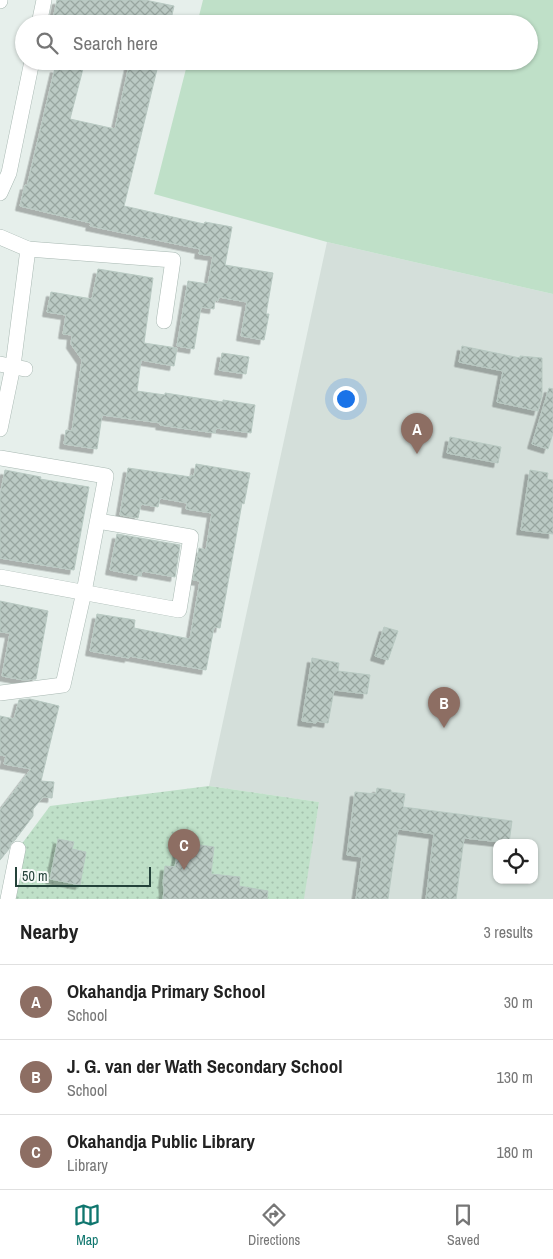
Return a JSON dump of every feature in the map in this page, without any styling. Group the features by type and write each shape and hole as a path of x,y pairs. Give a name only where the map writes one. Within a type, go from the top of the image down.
{"street":[{"path":"41,15 44,0"},
{"path":"0,192 9,173 30,70"},
{"path":"0,237 28,249 173,260 164,322"},
{"path":"0,429 13,366 28,249"},
{"path":"0,458 106,476 84,592 63,685 0,693"},
{"path":"0,577 179,610 192,538 98,521"},
{"path":"8,899 18,849"}],"shaded area":[{"path":"327,242 553,294 553,899 303,899 319,802 209,786"}],"green space":[{"path":"203,0 553,0 553,294 327,242 154,194 186,70 538,70 538,15 199,15"},
{"path":"209,786 319,802 304,899 8,899 18,849 50,806"}],"building":[{"path":"57,0 145,0 174,6 172,15 54,15"},
{"path":"55,70 83,70 70,119 115,129 128,70 157,70 124,206 204,224 205,222 232,227 225,265 273,273 264,340 241,336 247,302 219,297 218,301 215,300 214,309 201,307 194,349 177,346 188,281 208,284 213,256 199,254 200,249 90,226 91,223 20,206 25,185 27,186"},
{"path":"98,269 153,278 144,343 177,348 174,366 141,360 137,391 255,405 251,433 216,428 215,433 102,415 97,449 64,444 66,430 72,431 82,360 71,344 72,335 63,334 66,315 47,312 51,292 92,299"},
{"path":"462,346 520,358 520,356 542,358 542,395 538,411 497,402 503,371 459,362"},
{"path":"222,353 249,357 246,374 219,370"},
{"path":"549,388 553,389 553,433 548,449 532,444"},
{"path":"450,437 501,447 498,463 447,453"},
{"path":"196,464 250,473 244,504 242,503 220,628 214,627 206,670 90,651 97,614 135,620 134,628 190,639 200,581 193,580 199,548 206,550 212,513 186,509 187,503 160,498 158,507 141,504 138,518 120,515 128,468 191,477 191,475 194,476"},
{"path":"5,470 41,477 40,479 89,487 74,570 0,558 0,495"},
{"path":"530,470 548,473 547,479 553,480 553,534 521,530"},
{"path":"117,534 180,545 175,577 142,571 141,576 110,570"},
{"path":"0,601 48,611 36,679 24,680 2,676 10,633 0,632"},
{"path":"384,627 398,631 388,660 375,656"},
{"path":"312,658 339,663 338,671 370,675 367,694 334,690 328,723 302,721"},
{"path":"30,699 59,706 41,781 54,782 52,798 43,797 33,809 33,816 0,860 0,810 31,769 4,764 6,756 0,755 0,716 14,719 19,700"},
{"path":"377,788 405,794 403,807 512,821 510,839 493,839 493,841 464,838 456,899 426,899 434,834 398,829 388,899 356,899 362,857 347,855 355,792 376,794"},
{"path":"58,839 74,842 72,849 86,852 80,885 50,879"},
{"path":"179,842 214,847 211,874 240,877 239,886 268,891 267,899 163,899 165,866 175,867"}],"place":[{"name":"Okahandja Primary School","path":"417,454"},
{"name":"J. G. van der Wath Secondary School","path":"444,728"},
{"name":"Okahandja Public Library","path":"184,870"}]}
